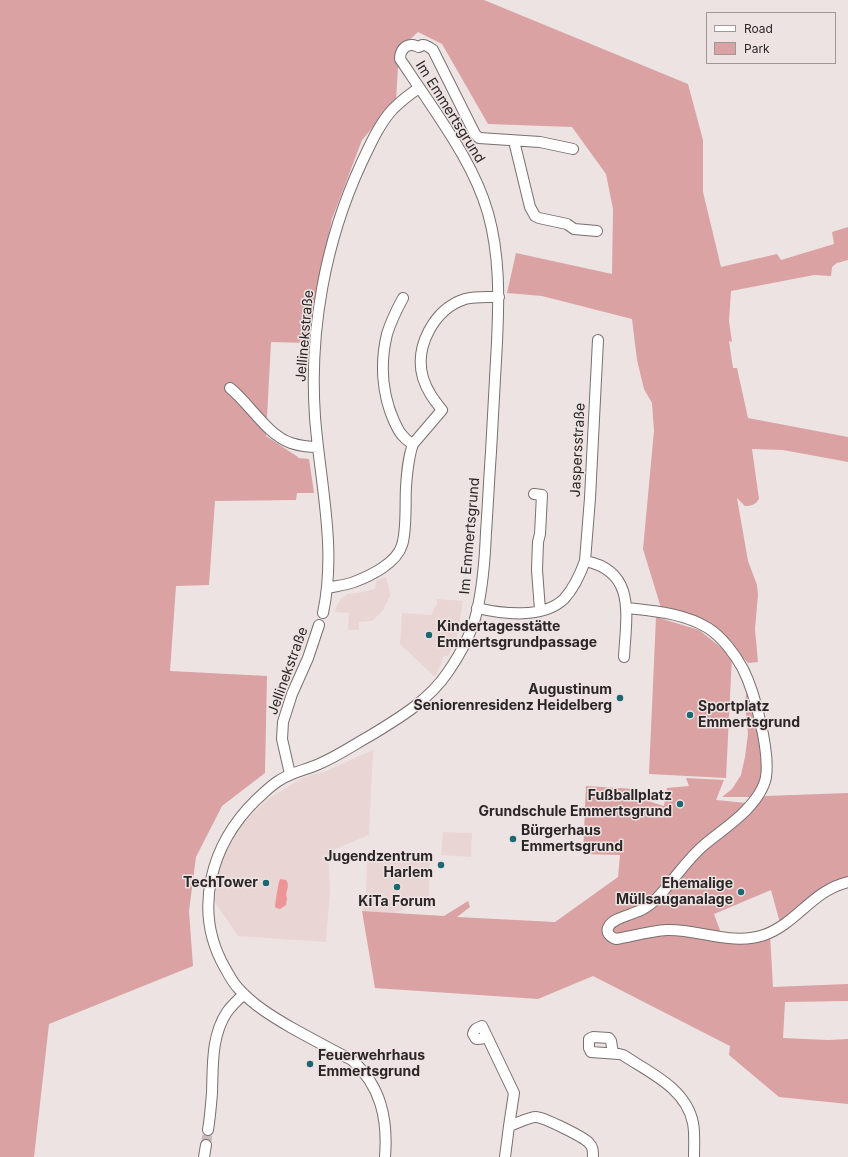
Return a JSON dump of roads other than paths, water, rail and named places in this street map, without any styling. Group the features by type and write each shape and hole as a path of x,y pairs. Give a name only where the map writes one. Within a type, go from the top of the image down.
{"street":[{"name":"Im Emmertsgrund","path":"385,1157 386,1134 384,1116 373,1084 366,1074 352,1060 271,1016 236,987 221,961 210,928 210,886 214,864 224,841 233,826 247,809 271,786 290,774 316,765 343,752 414,708 425,699 448,673 468,638 477,608 485,558 495,387 499,292 495,245 485,202 466,160 443,122 400,59 402,50 406,46 411,45 418,47 424,45 433,50 477,137 482,139 540,142 573,149"},
{"name":"Jellinekstraße","path":"323,613 327,588 329,553 328,525 318,447 314,391 316,333 321,293 342,210 358,171 379,128 393,109 419,88"},
{"path":"514,141 530,207 535,216 547,221 567,224 574,229 597,231"},
{"path":"327,588 353,582 365,577 392,560 400,549 404,532 408,464 413,444 442,410 430,395 421,369 424,340 441,314 459,302 499,292"},
{"path":"403,298 396,310 385,344 383,378 389,410 400,433 413,444"},
{"name":"Jaspersstraße","path":"477,608 506,613 520,613 540,610 555,605 563,600 575,584 585,561 590,498 598,340"},
{"path":"230,388 275,434 290,443 318,447"},
{"path":"534,494 542,495 537,570 540,610"},
{"path":"585,561 604,567 617,578 622,587 626,598 627,608 624,657"},
{"path":"627,608 657,611 684,618 699,623 721,639 742,668 757,707 765,751 766,777 760,793 740,817 694,854 657,899 638,912 614,921 609,925 608,930 611,938 616,939 667,930 684,931 725,938 743,938 763,935 778,929 820,894 832,887 848,882"},
{"name":"Jellinekstraße","path":"290,774 282,739 283,722 319,625"},
{"path":"208,1130 212,1096 213,1055 218,1033 227,1013 234,1003 244,994"},
{"path":"486,1035 514,1093 505,1157"},
{"path":"613,1053 623,1056 666,1083 684,1101 693,1123 694,1157"},
{"path":"510,1126 534,1117 541,1118 583,1138 592,1148 593,1157"},
{"path":"204,1157 206,1145"}],"tunnel":[{"path":"206,1145 208,1130"}],"place":[{"name":"Kindertagesstätte Emmertsgrundpassage","path":"429,635"},
{"name":"Augustinum Seniorenresidenz Heidelberg","path":"620,698"},
{"name":"Sportplatz Emmertsgrund","path":"690,715"},
{"name":"Fußballplatz Grundschule Emmertsgrund","path":"680,804"},
{"name":"Bürgerhaus Emmertsgrund","path":"513,839"},
{"name":"Jugendzentrum Harlem","path":"441,865"},
{"name":"TechTower","path":"266,883"},
{"name":"KiTa Forum","path":"397,887"},
{"name":"Ehemalige Müllsauganalage","path":"741,892"},
{"name":"Feuerwehrhaus Emmertsgrund","path":"310,1064"}]}
